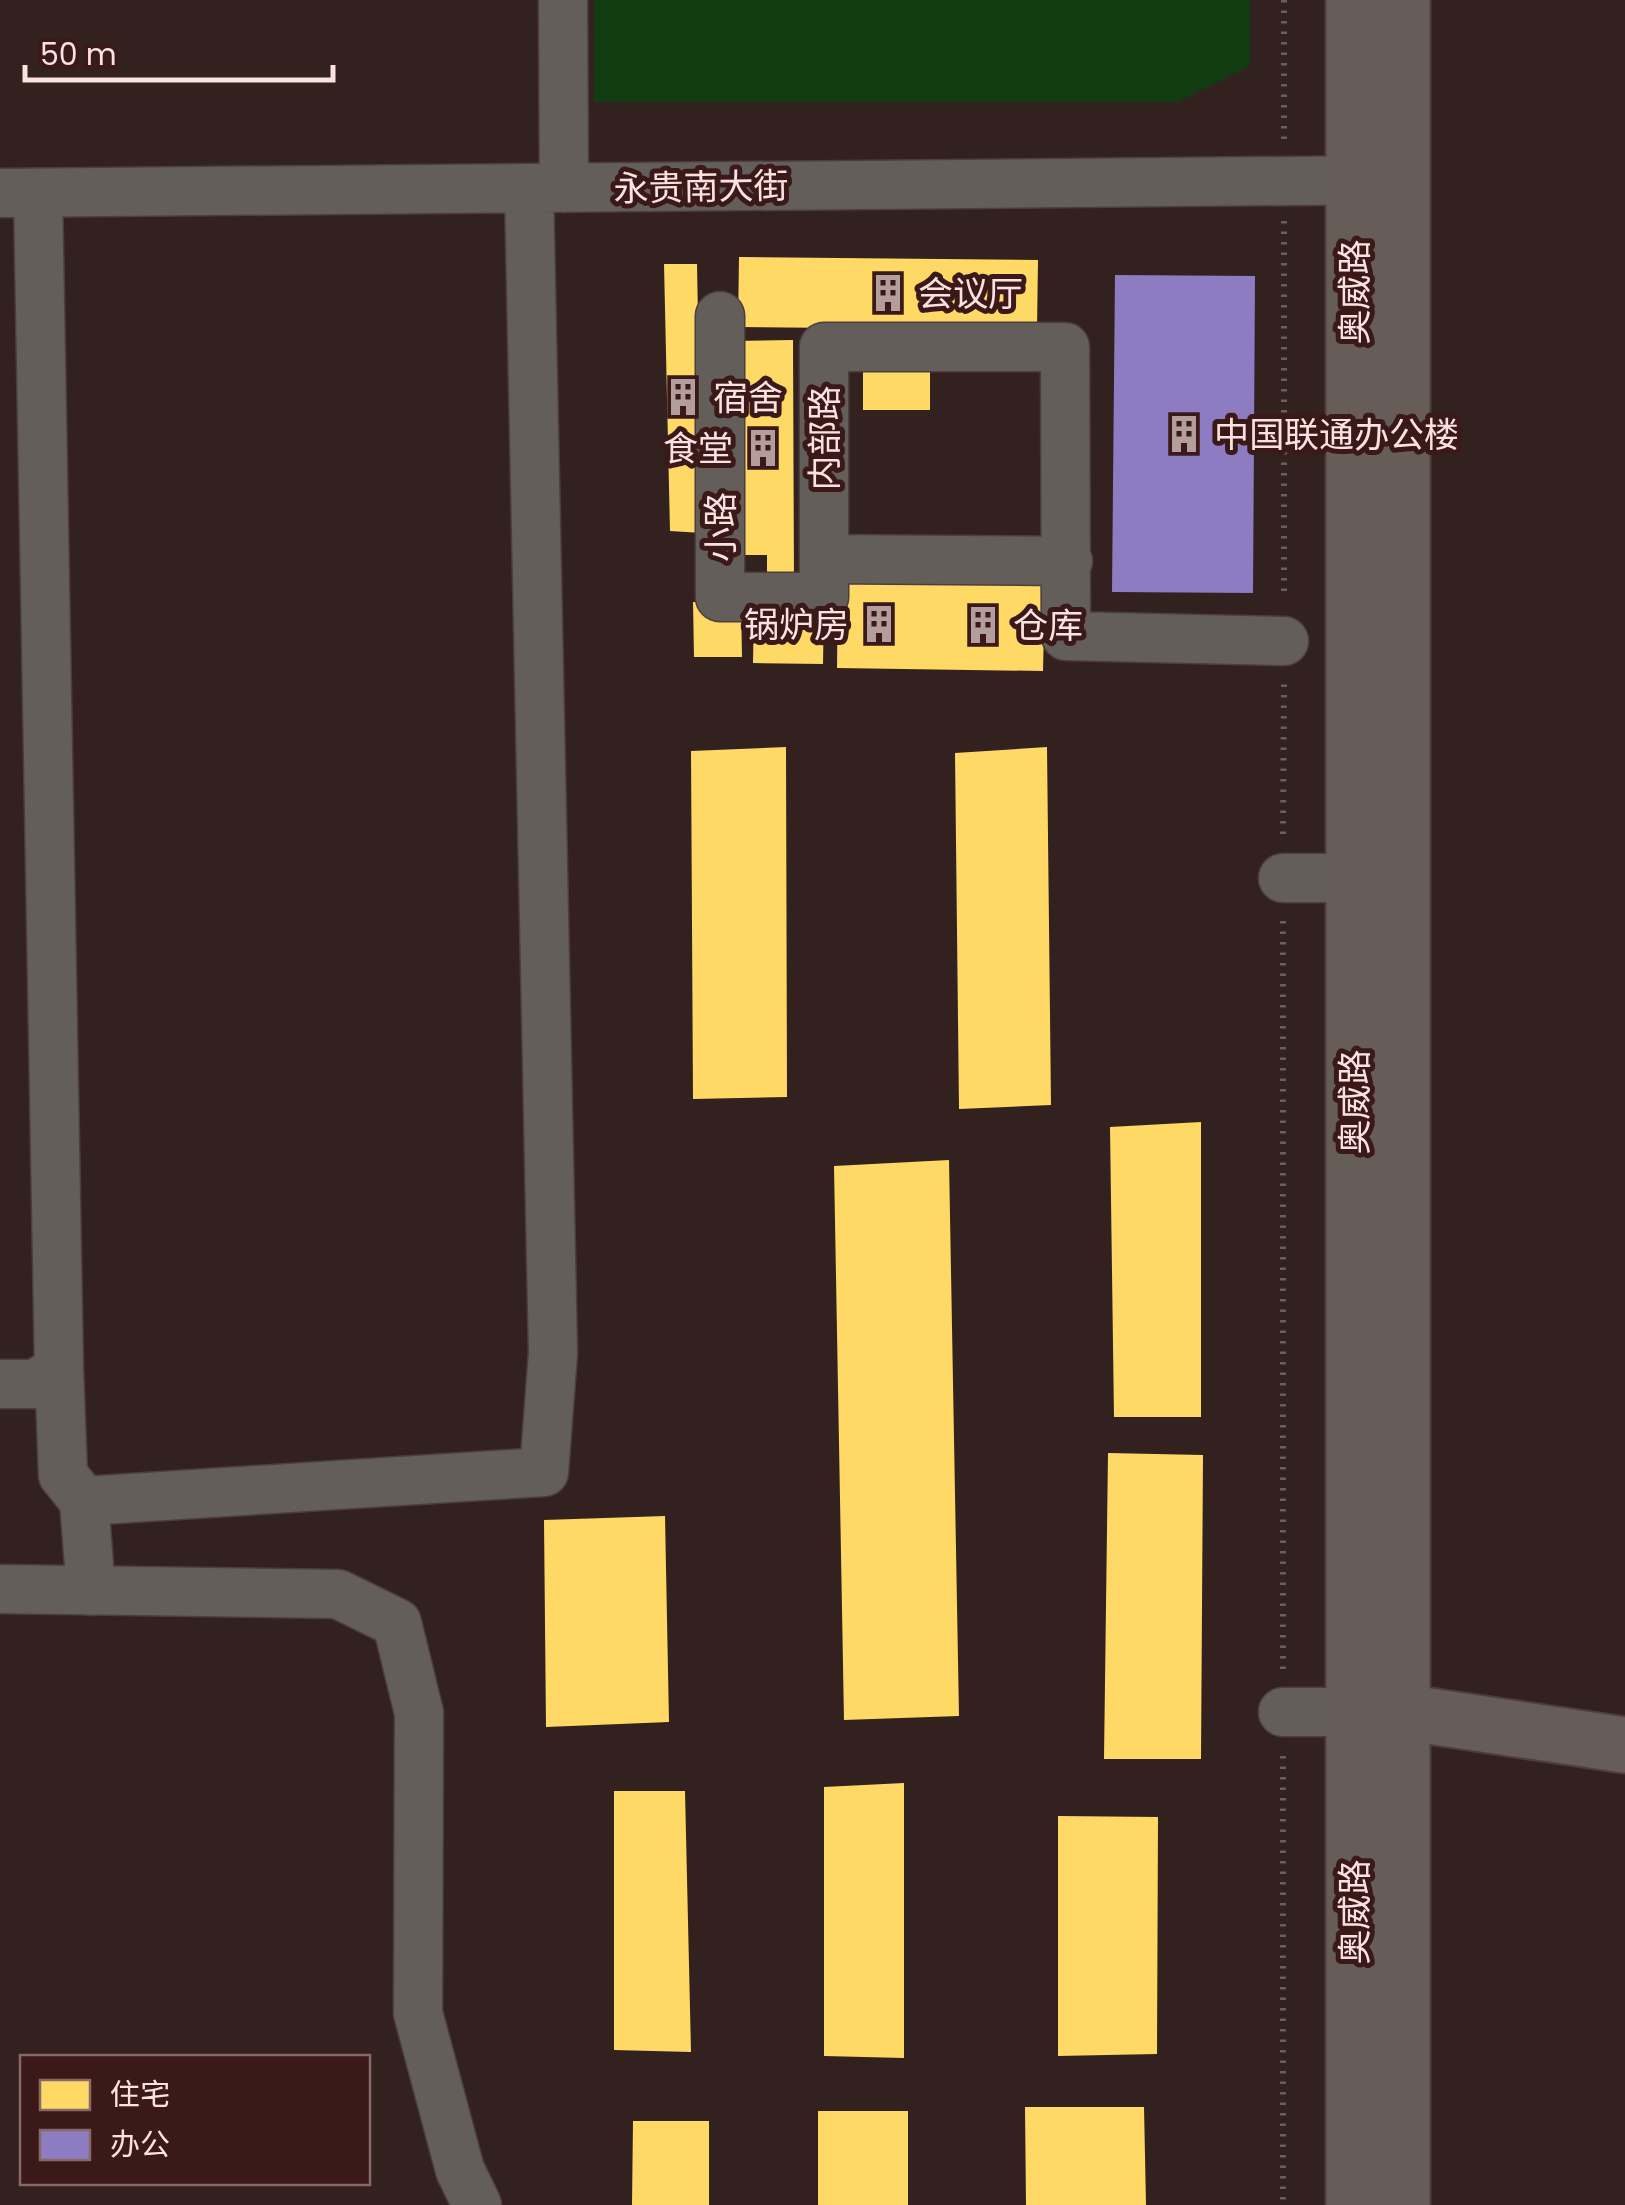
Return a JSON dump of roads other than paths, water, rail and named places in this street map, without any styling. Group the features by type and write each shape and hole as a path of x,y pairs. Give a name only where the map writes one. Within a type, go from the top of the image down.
{"main road":[{"name":"奥威路","path":"1354,0 1378,180 1378,1712 1354,2205"},
{"name":"奥威路","path":"1402,0 1378,180 1354,878 1378,1712 1402,2205"},
{"path":"1378,1712 1625,1745"}],"street":[{"path":"84,1502 544,1472 553,1353 547,188 563,0"},
{"name":"永贵南大街","path":"19,193 1378,180"},
{"path":"19,193 64,1475 84,1502 92,1591"},
{"name":"小路","path":"720,316 720,596 824,596 824,559"},
{"name":"内部路","path":"824,559 824,348 1065,348 1066,636 1284,642"},
{"path":"824,559 1068,561"},
{"path":"1283,878 1354,878"},
{"path":"0,1384 35,1384 59,1368"},
{"path":"0,1590 338,1594 397,1623 419,1713 418,2012 460,2170 477,2205"},
{"path":"1282,1712 1378,1712"}],"place":[{"name":"会议厅","path":"888,293"},
{"name":"宿舍","path":"683,397"},
{"name":"中国联通办公楼","path":"1184,434"},
{"name":"食堂","path":"763,448"},
{"name":"锅炉房","path":"879,624"},
{"name":"仓库","path":"983,625"}]}
